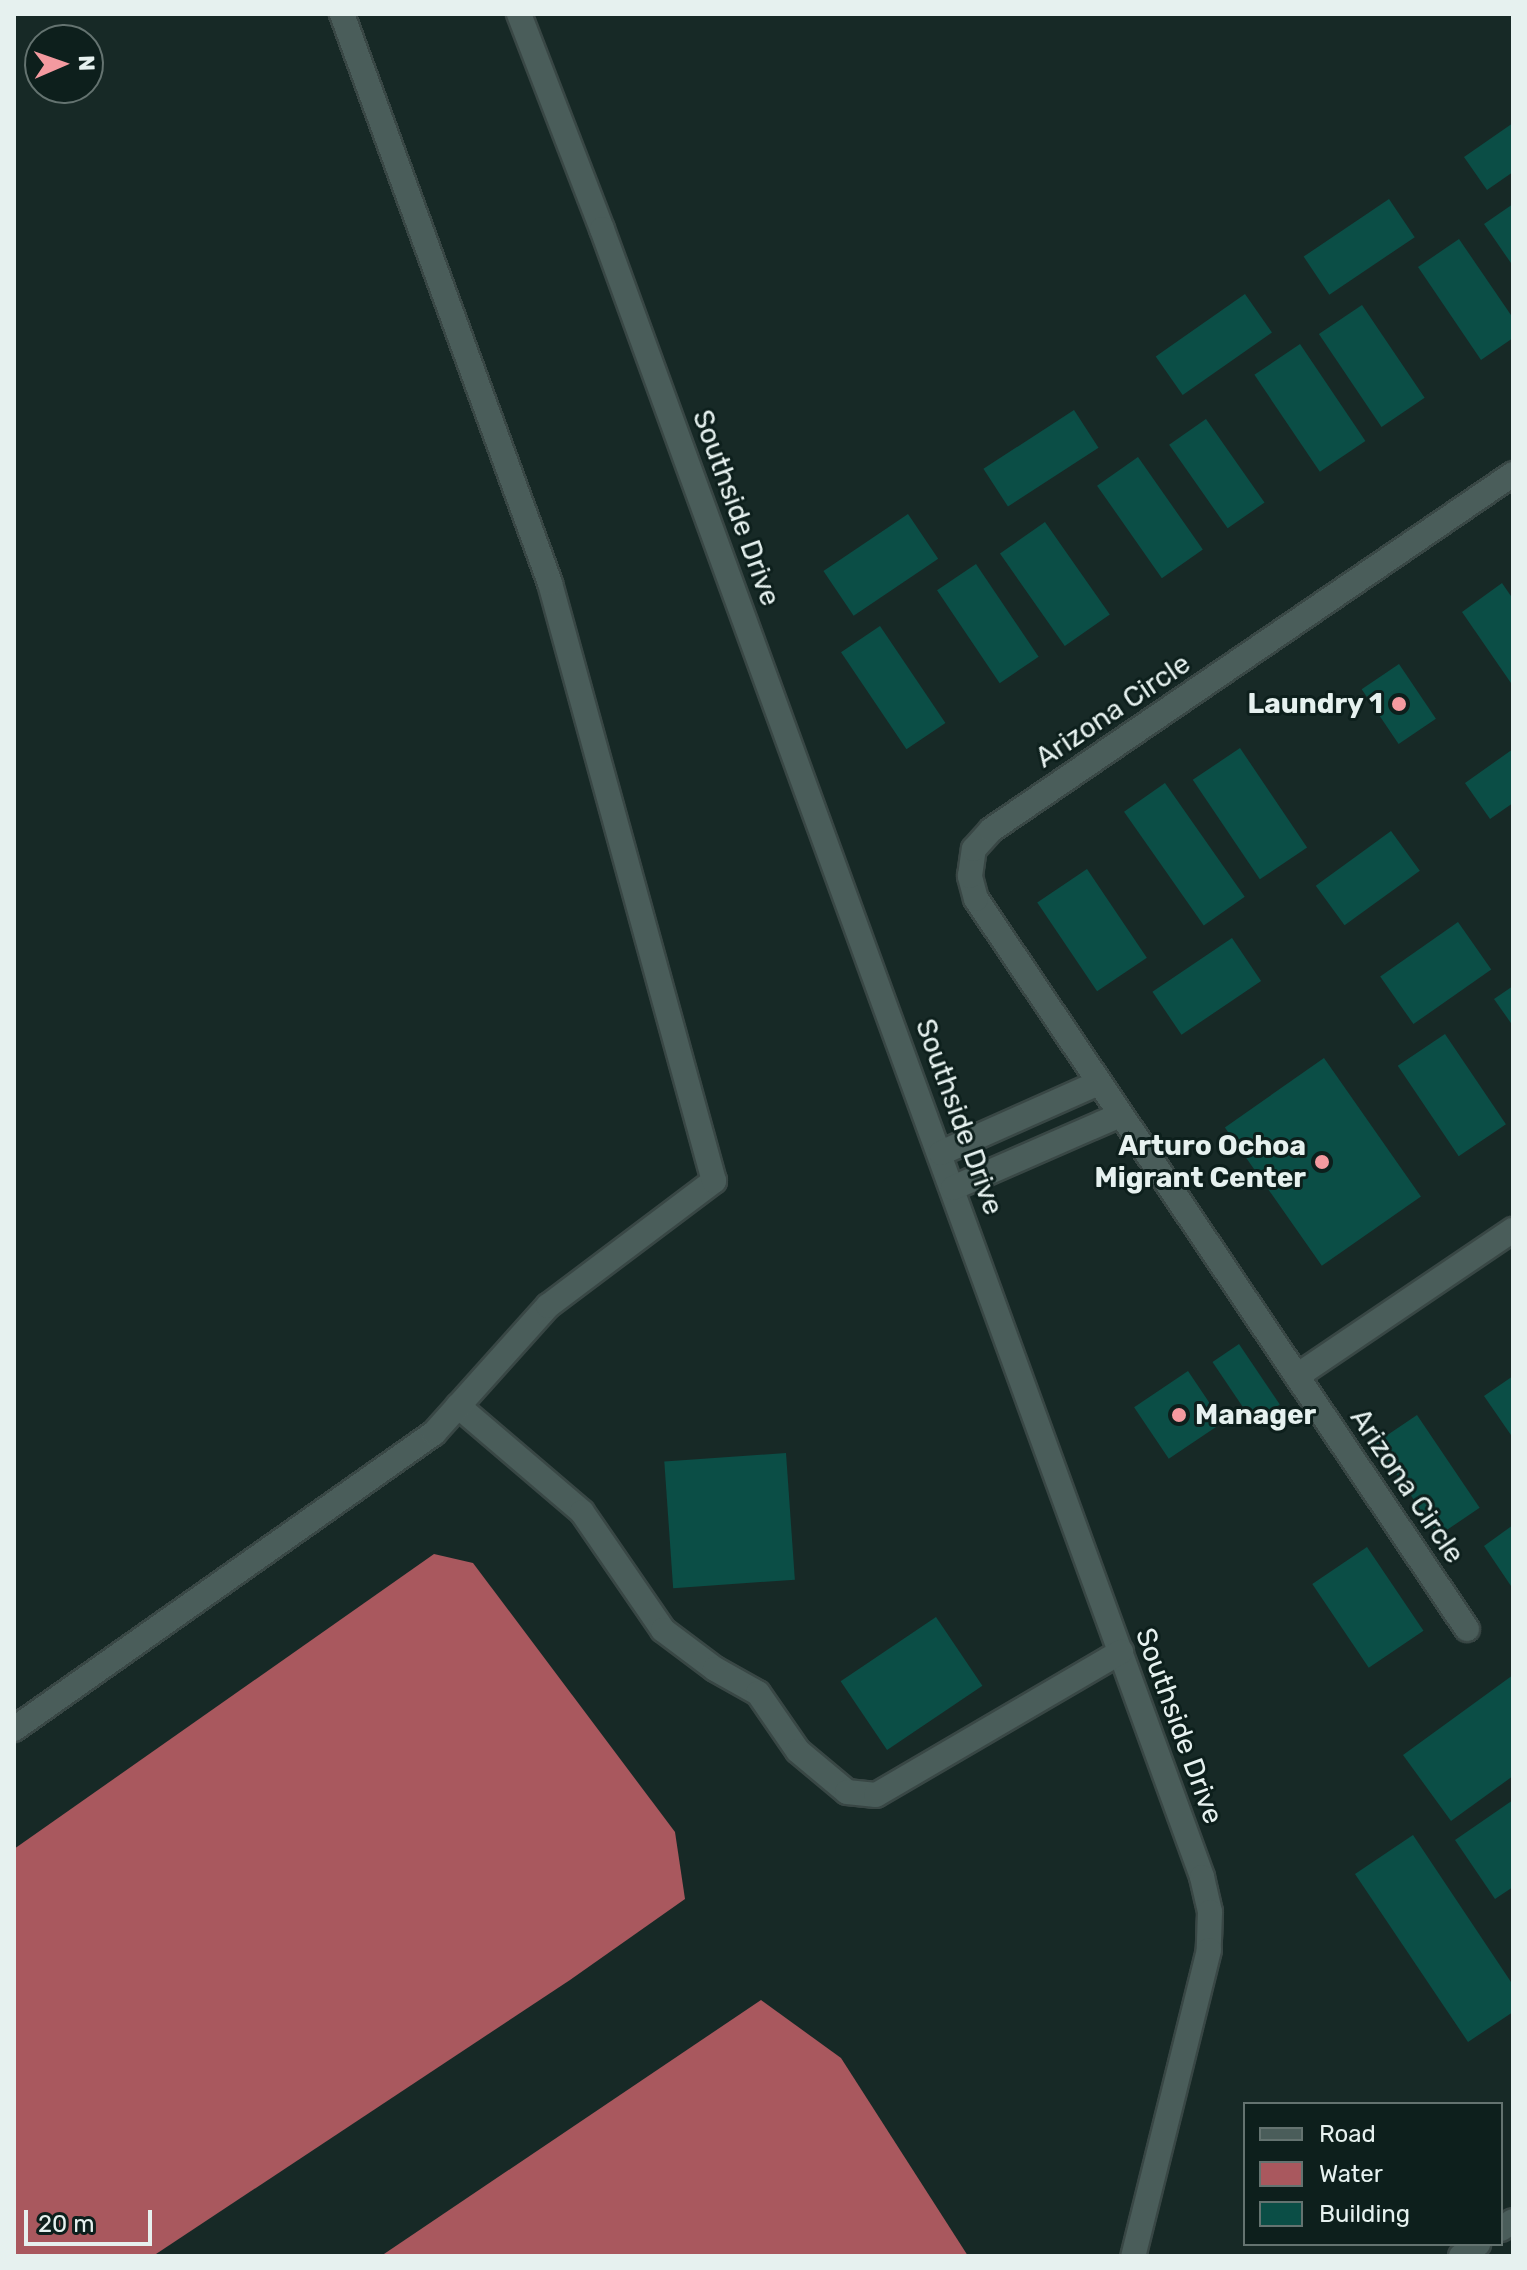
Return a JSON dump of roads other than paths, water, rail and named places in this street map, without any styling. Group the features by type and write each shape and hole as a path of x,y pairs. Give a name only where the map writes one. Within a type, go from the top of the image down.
{"street":[{"path":"14,1729 434,1433 548,1306 714,1181 550,583 342,14"},
{"name":"Southside Drive","path":"519,14 608,244 1202,1877 1210,1912 1209,1950 1133,2256"},
{"name":"Arizona Circle","path":"1467,1629 976,899 970,876 974,849 991,830 1513,474"},
{"path":"941,1153 1098,1083"},
{"path":"953,1188 1120,1115"},
{"path":"1297,1376 1513,1230"},
{"path":"458,1406 582,1512 663,1630 715,1669 758,1693 798,1751 847,1792 876,1795 1121,1652"}],"water":[{"path":"434,1554 473,1563 675,1832 685,1899 570,1980 153,2256 14,2256 14,1849"},
{"path":"761,2000 841,2058 968,2256 381,2256"}],"place":[{"name":"Laundry 1","path":"1399,704"},
{"name":"Arturo Ochoa Migrant Center","path":"1322,1162"},
{"name":"Manager","path":"1179,1415"}]}
